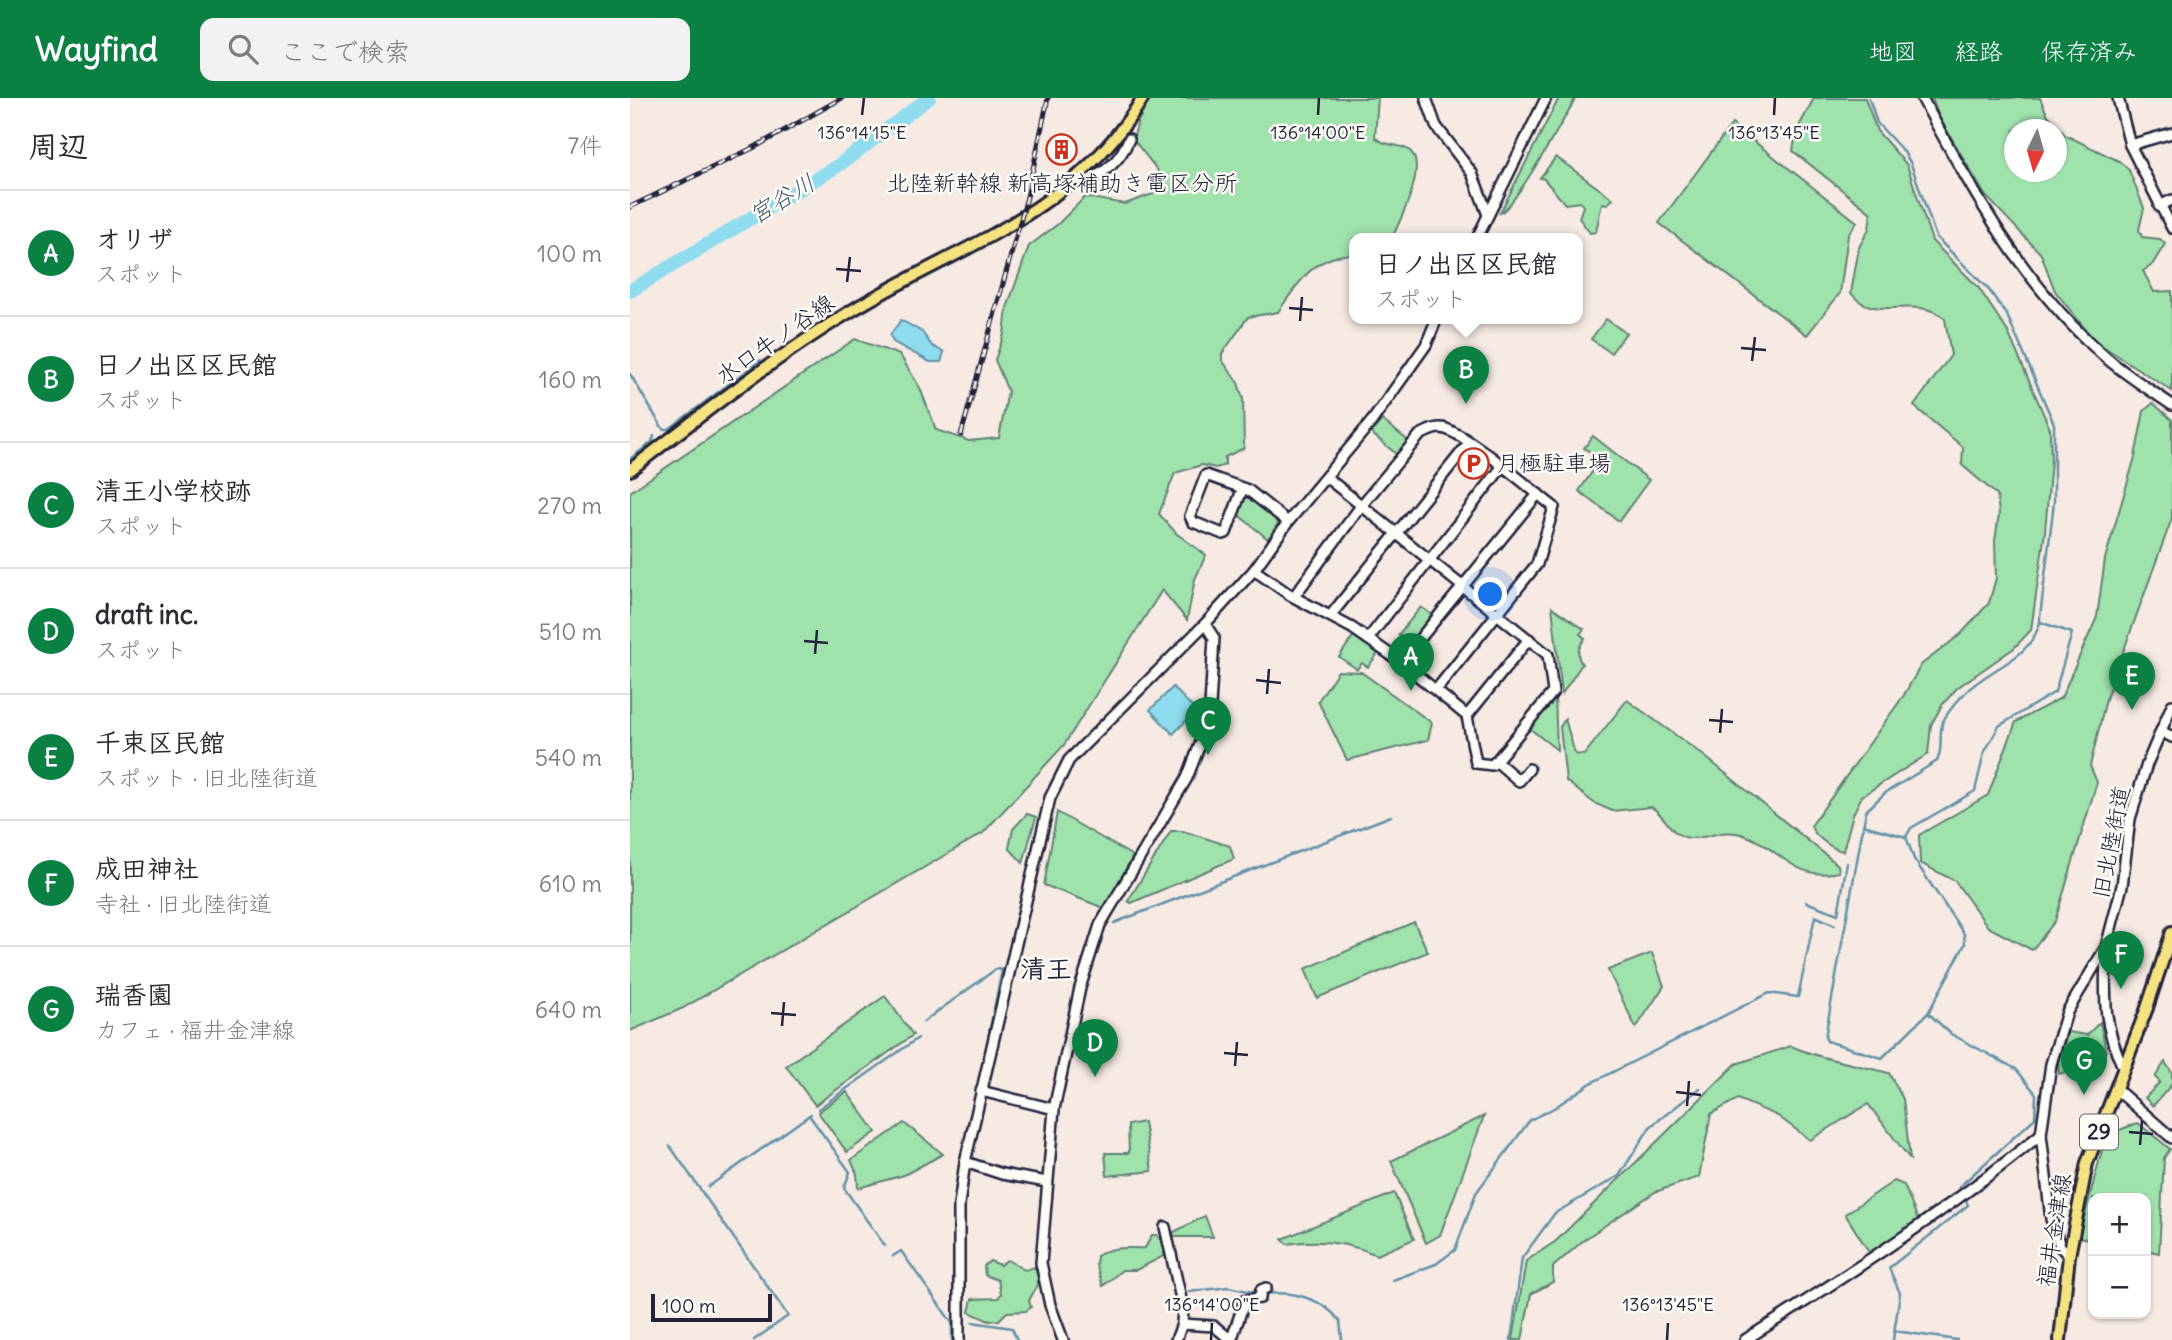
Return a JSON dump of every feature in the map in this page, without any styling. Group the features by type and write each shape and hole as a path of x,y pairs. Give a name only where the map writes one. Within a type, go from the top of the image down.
{"main road":[{"name":"水口牛ノ谷線","path":"630,470 850,312 1028,216 1096,160 1143,98"},
{"name":"福井金津線","path":"2060,1340 2069,1256 2087,1163 2172,932"}],"street":[{"path":"1426,98 1436,126 1472,173 1488,215"},
{"path":"1479,233 1546,98"},
{"path":"1922,98 1966,180 2030,278 2105,358 2172,405"},
{"path":"2118,98 2130,145 2172,228"},
{"path":"2130,145 2172,133"},
{"path":"1075,180 1085,182 1111,167 1124,152 1129,139"},
{"path":"2159,206 2172,200"},
{"path":"959,1340 958,1217 965,1162 1041,827 1054,789 1069,760 1087,740 1205,624 1254,570 1288,522 1372,421 1419,355 1434,324"},
{"path":"1295,595 1361,506 1420,435 1430,430 1446,429 1469,443 1554,508 1537,564 1495,611 1436,690"},
{"path":"1331,615 1469,443"},
{"path":"1368,639 1502,467"},
{"path":"1242,490 1226,533 1193,522 1190,516 1206,475 1248,490 1288,522"},
{"path":"1254,570 1368,639 1401,662 1467,716 1476,763 1492,765 1553,692 1548,655 1326,477"},
{"path":"1401,662 1538,494"},
{"path":"1063,1340 1050,1306 1041,1263 1054,1109 1080,988 1100,925 1187,778 1204,734 1210,706 1214,638 1205,624"},
{"path":"1467,716 1529,639"},
{"name":"旧北陸街道","path":"2123,1067 2110,1038 2105,1014 2106,947 2122,886 2130,818 2172,705"},
{"path":"2161,731 2172,737"},
{"path":"1496,761 1519,780 1530,769"},
{"name":"旧北陸街道","path":"2069,1256 2060,1246 2051,1219 2041,1134 2050,1064 2067,1012 2106,947"},
{"path":"2116,1089 2172,1138"},
{"path":"981,1091 1054,1109"},
{"path":"1745,1340 1926,1223 1984,1181 2041,1134"},
{"path":"965,1162 1002,1174 1047,1182"},
{"path":"1165,1227 1183,1308 1182,1324 1176,1340"},
{"path":"1182,1324 1214,1326 1232,1339 1245,1300 1260,1297 1261,1290 1266,1288"}],"green space":[{"path":"1151,98 1378,98 1375,137 1410,151 1415,158 1416,169 1411,194 1394,233 1349,233 1349,255 1328,259 1309,272 1278,312 1248,317 1222,354 1222,360 1238,383 1243,398 1244,448 1225,457 1225,465 1216,468 1202,465 1175,473 1159,514 1177,534 1206,555 1195,579 1187,620 1162,590 1064,745 983,833 683,1008 630,1031 630,492 855,339 900,355 920,388 936,430 969,441 999,438 1008,391 995,360 1004,334 1007,308 1029,246 1058,224 1085,197 1125,204 1153,194 1158,171 1133,139 1138,121"},
{"path":"1559,98 1576,98 1516,196 1500,213"},
{"path":"1814,98 1865,98 1877,131 1907,165 1932,241 1978,287 2008,332 2050,429 2051,460 2045,532 2031,630 2014,648 1957,688 1942,705 1931,725 1928,754 1862,796 1853,814 1843,851 1824,842 1811,826 1904,695 1921,665 1961,634 1989,603 1996,578 1995,541 1999,514 1997,495 1962,465 1963,447 1914,406 1951,355 1945,319 1922,308 1872,306 1861,302 1851,293 1859,247 1869,229 1871,213 1793,151 1796,132"},
{"path":"1932,98 2040,98 2051,119 2004,119 2004,182 2067,182 2067,136 2119,161 2129,170 2144,208 2139,230 2142,237 2160,239 2165,244 2152,265 2143,271 2154,292 2172,291 2172,391 2095,341 2055,291 2041,254 1985,195 1939,117"},
{"path":"1732,124 1857,222 1848,235 1840,293 1807,335 1659,223"},
{"path":"1556,157 1613,199 1607,204 1602,203 1596,232 1590,233 1579,218 1583,206 1580,202 1565,204 1544,179 1540,178"},
{"path":"1606,319 1626,333 1611,353 1591,339"},
{"path":"2153,403 2172,420 2172,518 2106,699 2090,766 2097,782 2055,921 2032,950 1988,927 1955,881 1920,863 1919,835 1988,795 2016,722 2061,698 2097,617 2105,559 2135,457 2144,411"},
{"path":"1382,420 1411,443 1400,457 1371,433"},
{"path":"1593,436 1649,480 1619,521 1579,491 1601,459 1584,448"},
{"path":"1249,495 1280,520 1268,539 1236,513 1242,496"},
{"path":"1421,607 1435,617 1412,646 1398,635"},
{"path":"1552,607 1584,629 1580,634 1585,638 1578,654 1582,664 1562,694"},
{"path":"1354,635 1379,652 1368,667 1362,663 1357,669 1339,657"},
{"path":"1338,671 1361,672 1432,723 1428,740 1347,760 1318,701"},
{"path":"1555,696 1557,750 1529,728"},
{"path":"1627,700 1703,755 1838,865 1839,872 1823,874 1798,868 1754,839 1733,832 1685,837 1674,831 1651,807 1612,811 1594,803 1566,781 1560,727 1565,719 1575,754 1584,755"},
{"path":"1057,812 1133,856 1104,908 1044,885"},
{"path":"1027,814 1036,817 1023,863 1009,848 1013,829"},
{"path":"1171,831 1183,831 1230,846 1234,859 1131,903 1128,901"},
{"path":"1414,922 1428,952 1317,998 1305,969"},
{"path":"1652,953 1664,986 1636,1028 1608,970"},
{"path":"885,996 913,1035 815,1105 786,1066"},
{"path":"2100,1022 2106,1051 2099,1068 2077,1068 2059,1074 2058,1061 2068,1032 2087,1035"},
{"path":"1791,1046 1889,1073 1903,1099 1910,1159 1868,1104 1810,1140 1778,1116 1738,1099 1711,1114 1699,1177 1655,1192 1585,1239 1553,1267 1553,1282 1531,1294 1522,1340 1513,1340 1526,1261 1556,1241 1736,1064"},
{"path":"2165,1062 2172,1073 2172,1084 2153,1106 2145,1098 2160,1082 2155,1077"},
{"path":"847,1092 876,1132 847,1152 818,1112"},
{"path":"1484,1116 1440,1235 1426,1243 1391,1161"},
{"path":"1144,1122 1152,1171 1107,1176 1105,1153 1129,1153 1128,1125"},
{"path":"904,1123 943,1154 904,1175 858,1188 857,1174 851,1160"},
{"path":"2138,1123 2170,1149 2164,1158 2159,1253 2151,1251 2151,1193 2091,1193 2106,1135"},
{"path":"1894,1181 1904,1185 1918,1220 1871,1255 1845,1214"},
{"path":"1394,1193 1414,1239 1377,1255 1344,1244 1287,1244 1282,1239"},
{"path":"2088,1203 2088,1239 2079,1237"},
{"path":"1205,1216 1213,1237 1176,1237 1172,1233"},
{"path":"1152,1235 1157,1235 1164,1245 1164,1256 1136,1270 1122,1270 1103,1286 1096,1265 1097,1256 1114,1249 1145,1248"},
{"path":"1007,1260 1025,1270 1035,1267 1038,1283 1029,1301 1031,1307 1026,1311 1007,1312 999,1320 989,1321 969,1312 972,1299 998,1298 1001,1294 998,1280 985,1275 984,1266 990,1261 1000,1265"}],"water":[{"path":"901,320 922,332 932,346 944,352 941,362 930,362 893,342 890,335"},
{"path":"1173,687 1196,711 1173,734 1150,710"}],"waterway":[{"name":"宮谷川","path":"630,291 839,165 929,98"},
{"path":"1869,98 1877,123 1904,152 1911,164 1936,237 1989,290 2007,315 2054,424 2054,502 2040,622 2072,633 2055,692 1999,726 1984,753 1975,791 1911,828 1906,837 1914,859 1964,934 1965,944 1928,1013 1951,1034 2016,1069 2036,1094 2035,1118 1959,1187 1961,1191"},
{"path":"630,374 663,429 669,429 761,360"},
{"path":"630,459 652,442 654,436"},
{"path":"1928,1013 1882,1058 1827,1041 1825,1037 1866,811 1885,793 1937,761 1942,724 1946,716 1974,685 2018,655 2035,635 2040,622"},
{"path":"1114,923 1391,816"},
{"path":"1863,825 1906,837"},
{"path":"1806,902 1838,914 1847,863"},
{"path":"1393,1280 1436,1264 1455,1250 1476,1193 1530,1120 1554,1108 1591,1083 1769,993 1798,997 1815,916 1835,925"},
{"path":"923,1022 996,969 1002,970 977,1092"},
{"path":"818,1109 918,1038"},
{"path":"1511,1340 1522,1258 1555,1213 1619,1176 1650,1127 1700,1088"},
{"path":"708,1187 811,1114"},
{"path":"809,1115 850,1172 844,1188 885,1246"},
{"path":"670,1146 788,1316 754,1340"},
{"path":"955,1201 958,1181"},
{"path":"1893,1340 1900,1293 1889,1268 1968,1205 1964,1197"},
{"path":"893,1256 901,1251 952,1323 952,1340"},
{"path":"1189,1292 1228,1287 1258,1293"},
{"path":"1265,1294 1296,1295 1325,1307 1340,1321 1342,1340"},
{"path":"972,1322 1012,1328 1017,1340"},
{"path":"1895,1331 1957,1340"}],"railway":[{"path":"630,207 755,147 842,98"},
{"path":"961,435 1027,197 1048,98"}],"place":[{"name":"北陸新幹線 新高塚補助き電区分所","path":"1062,149"},
{"name":"日ノ出区区民館","path":"1466,404"},
{"name":"月極駐車場","path":"1473,463"},
{"name":"オリザ","path":"1411,691"},
{"name":"千束区民館","path":"2132,710"},
{"name":"清王小学校跡","path":"1208,755"},
{"name":"成田神社","path":"2121,989"},
{"name":"draft inc.","path":"1095,1077"},
{"name":"瑞香園","path":"2084,1095"}],"district":[{"name":"清王","path":"1046,969"}]}
